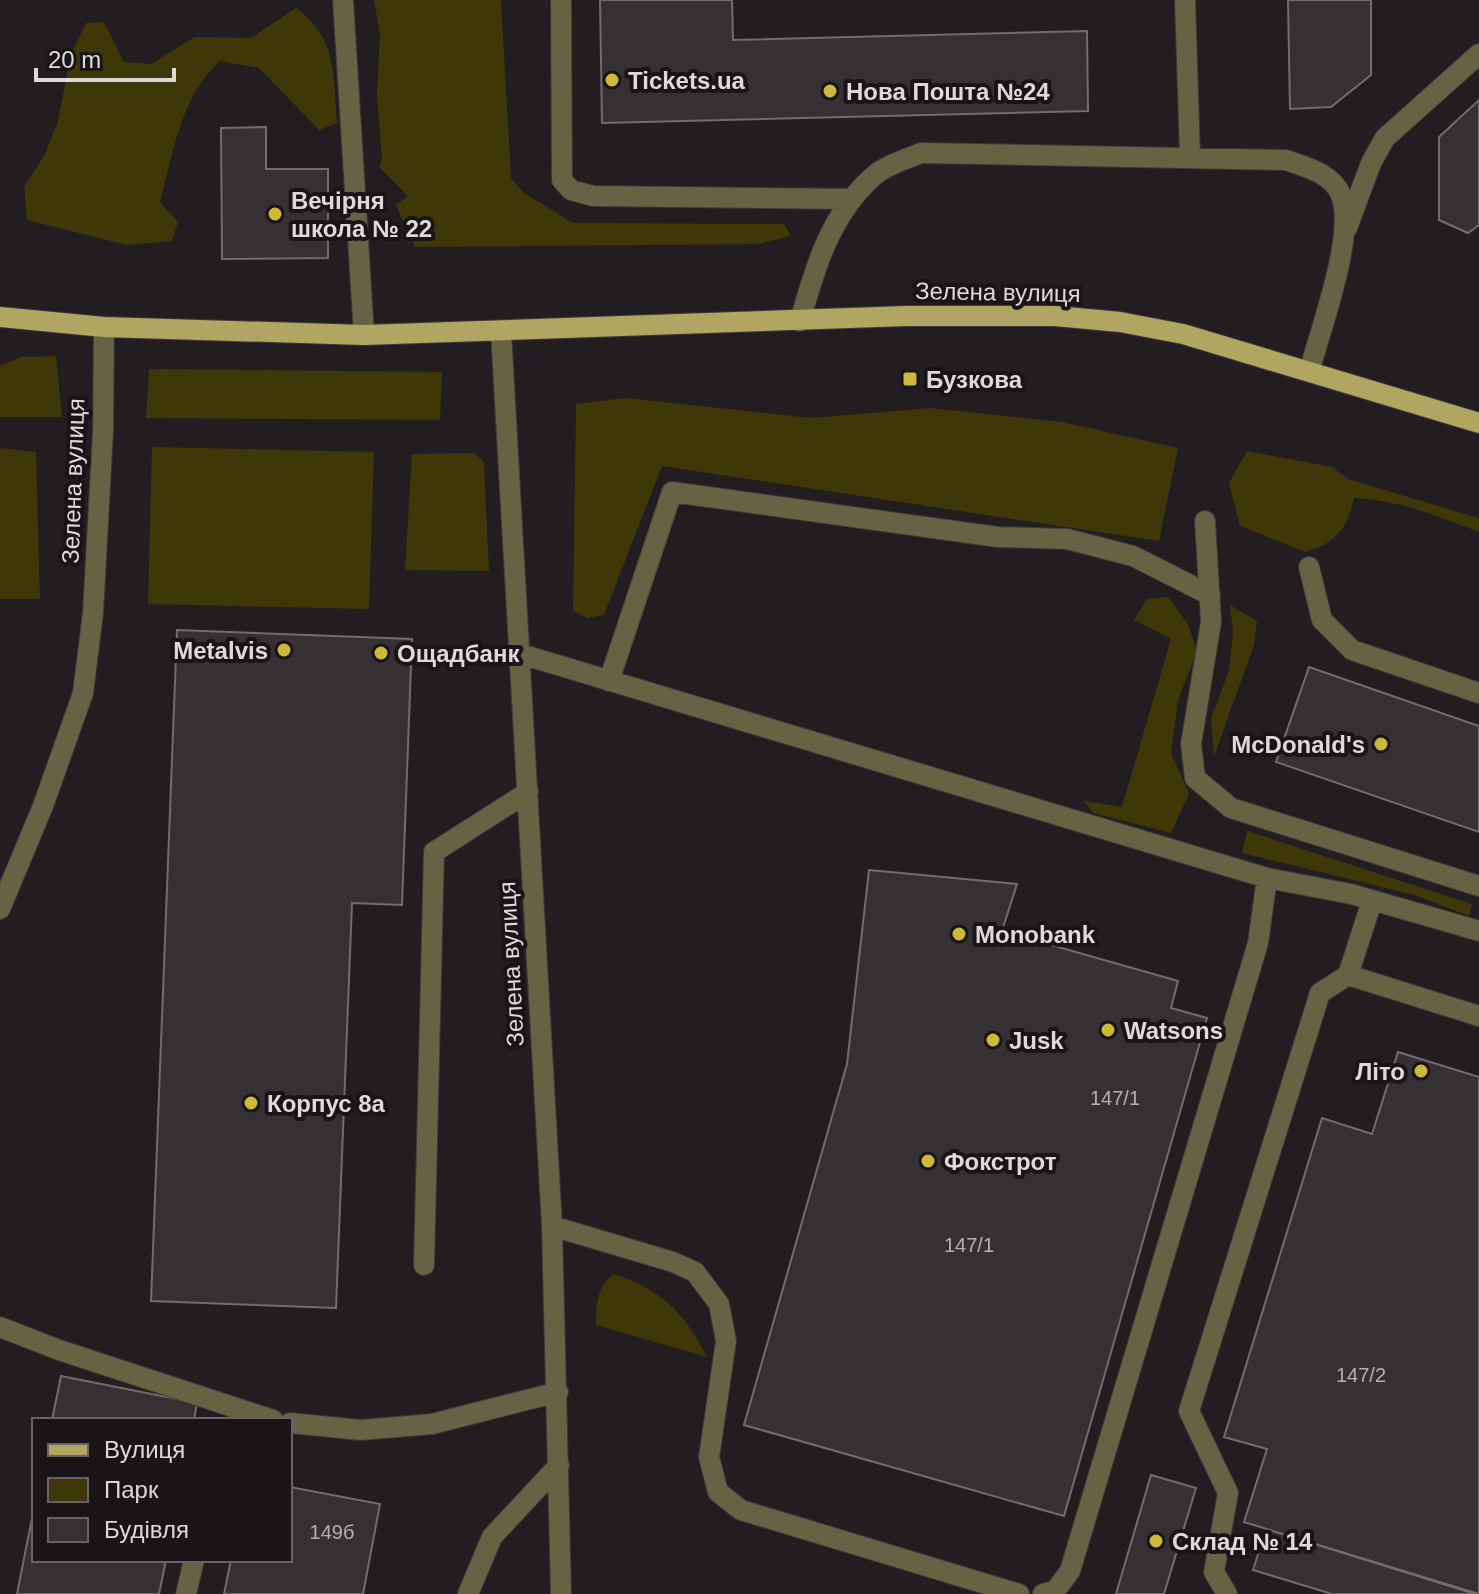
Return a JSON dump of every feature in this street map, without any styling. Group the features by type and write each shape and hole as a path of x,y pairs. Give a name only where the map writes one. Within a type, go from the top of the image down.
{"main road":[{"name":"Зелена вулиця","path":"0,317 104,327 364,335 1006,314 1120,322 1183,334 1310,369 1479,423"}],"lane":[{"path":"343,0 364,335"},
{"path":"561,0 562,180 571,190 593,196 852,199"},
{"path":"1185,0 1190,156"},
{"path":"1310,369 1347,228 1385,138 1479,54"},
{"path":"800,321 818,256 852,199 878,172 921,153 1286,160 1321,173 1341,193 1347,228"},
{"name":"Зелена вулиця","path":"0,909 43,806 83,693 93,613 103,431 104,327"},
{"name":"Зелена вулиця","path":"501,332 552,1226 561,1594"},
{"path":"609,681 672,492 900,521 998,537 1067,539 1133,556 1210,595"},
{"path":"1205,521 1211,622 1191,744 1195,778 1231,808 1479,886"},
{"path":"1309,567 1322,620 1352,650 1479,693"},
{"path":"521,654 1267,878 1372,901 1479,931"},
{"path":"424,1265 434,852 528,792"},
{"path":"1043,1594 1055,1591 1070,1571 1258,943 1267,878"},
{"path":"1227,1594 1214,1572 1228,1493 1189,1411 1320,993 1348,975 1372,901"},
{"path":"1348,975 1479,1016"},
{"path":"552,1226 673,1262 695,1272 719,1304 726,1341 709,1457 718,1492 741,1510 1019,1594"},
{"path":"0,1327 228,1413 260,1418"},
{"path":"292,1423 361,1430 432,1424 558,1392"},
{"path":"468,1594 492,1537 559,1465"},
{"path":"186,1594 194,1562"}],"green space":[{"path":"374,0 501,0 511,178 524,193 573,223 784,224 791,236 758,244 415,247 396,205 408,196 379,167 382,160 377,95 380,34"},
{"path":"296,8 320,32 331,59 337,123 319,130 259,68 220,61 196,91 175,144 160,202 178,222 172,241 127,245 27,220 24,187 45,154 58,121 71,54 86,23 104,22 124,62 151,64 195,37 251,38"},
{"path":"56,356 62,417 0,417 0,366 20,357"},
{"path":"149,369 442,372 440,420 146,418"},
{"path":"625,398 812,418 930,408 1062,422 1178,448 1159,541 662,466 604,615 588,618 573,611 576,404"},
{"path":"152,447 374,452 369,609 148,604"},
{"path":"0,448 36,452 40,599 0,599"},
{"path":"1247,451 1332,467 1348,479 1475,517 1479,519 1479,532 1402,505 1354,498 1348,518 1338,533 1324,544 1305,552 1240,526 1229,483"},
{"path":"474,453 484,462 489,571 405,570 412,454"},
{"path":"1168,597 1188,624 1197,651 1178,700 1171,753 1189,794 1171,833 1093,813 1084,801 1122,807 1171,639 1134,620 1147,599"},
{"path":"1230,605 1257,621 1254,645 1214,756 1211,719 1229,670 1233,632"},
{"path":"1247,831 1472,904 1469,916 1414,895 1242,853"},
{"path":"614,1274 646,1288 670,1305 690,1327 707,1357 596,1325 601,1290"}],"building":[{"path":"600,0 732,0 733,40 1087,31 1088,111 602,123"},
{"path":"1288,0 1371,0 1371,75 1331,107 1290,109"},
{"path":"1479,100 1479,225 1468,233 1439,220 1439,137"},
{"name":"Вечірня школа № 22","path":"266,127 266,169 328,169 328,258 222,259 221,128"},
{"name":"Корпус 8а","path":"177,630 412,639 402,905 352,903 336,1308 151,1301"},
{"name":"McDonald's","path":"1309,667 1479,726 1479,832 1276,762"},
{"path":"869,870 1017,884 1002,931 1178,981 1171,1008 1207,1018 1064,1516 744,1425 847,1064"},
{"path":"1398,1052 1479,1077 1479,1594 1244,1522 1267,1449 1224,1437 1322,1118 1372,1134"},
{"path":"61,1376 197,1403 194,1418 52,1418"},
{"name":"Склад № 14","path":"1151,1475 1196,1488 1164,1594 1116,1594"},
{"path":"292,1487 380,1504 363,1594 224,1594 231,1562 292,1562"},
{"path":"32,1518 32,1562 166,1562 159,1594 17,1594"},
{"path":"1266,1529 1475,1594 1332,1594 1253,1570"}],"place":[{"name":"Tickets.ua","path":"612,80"},
{"name":"Нова Пошта №24","path":"830,91"},
{"name":"Вечірня школа № 22","path":"275,214"},
{"name":"Бузкова","path":"910,379"},
{"name":"Metalvis","path":"284,650"},
{"name":"Ощадбанк","path":"381,653"},
{"name":"McDonald's","path":"1381,744"},
{"name":"Monobank","path":"959,934"},
{"name":"Watsons","path":"1108,1030"},
{"name":"Jusk","path":"993,1040"},
{"name":"Літо","path":"1421,1071"},
{"name":"Корпус 8а","path":"251,1103"},
{"name":"Фокстрот","path":"928,1161"},
{"name":"Склад № 14","path":"1156,1541"}]}
